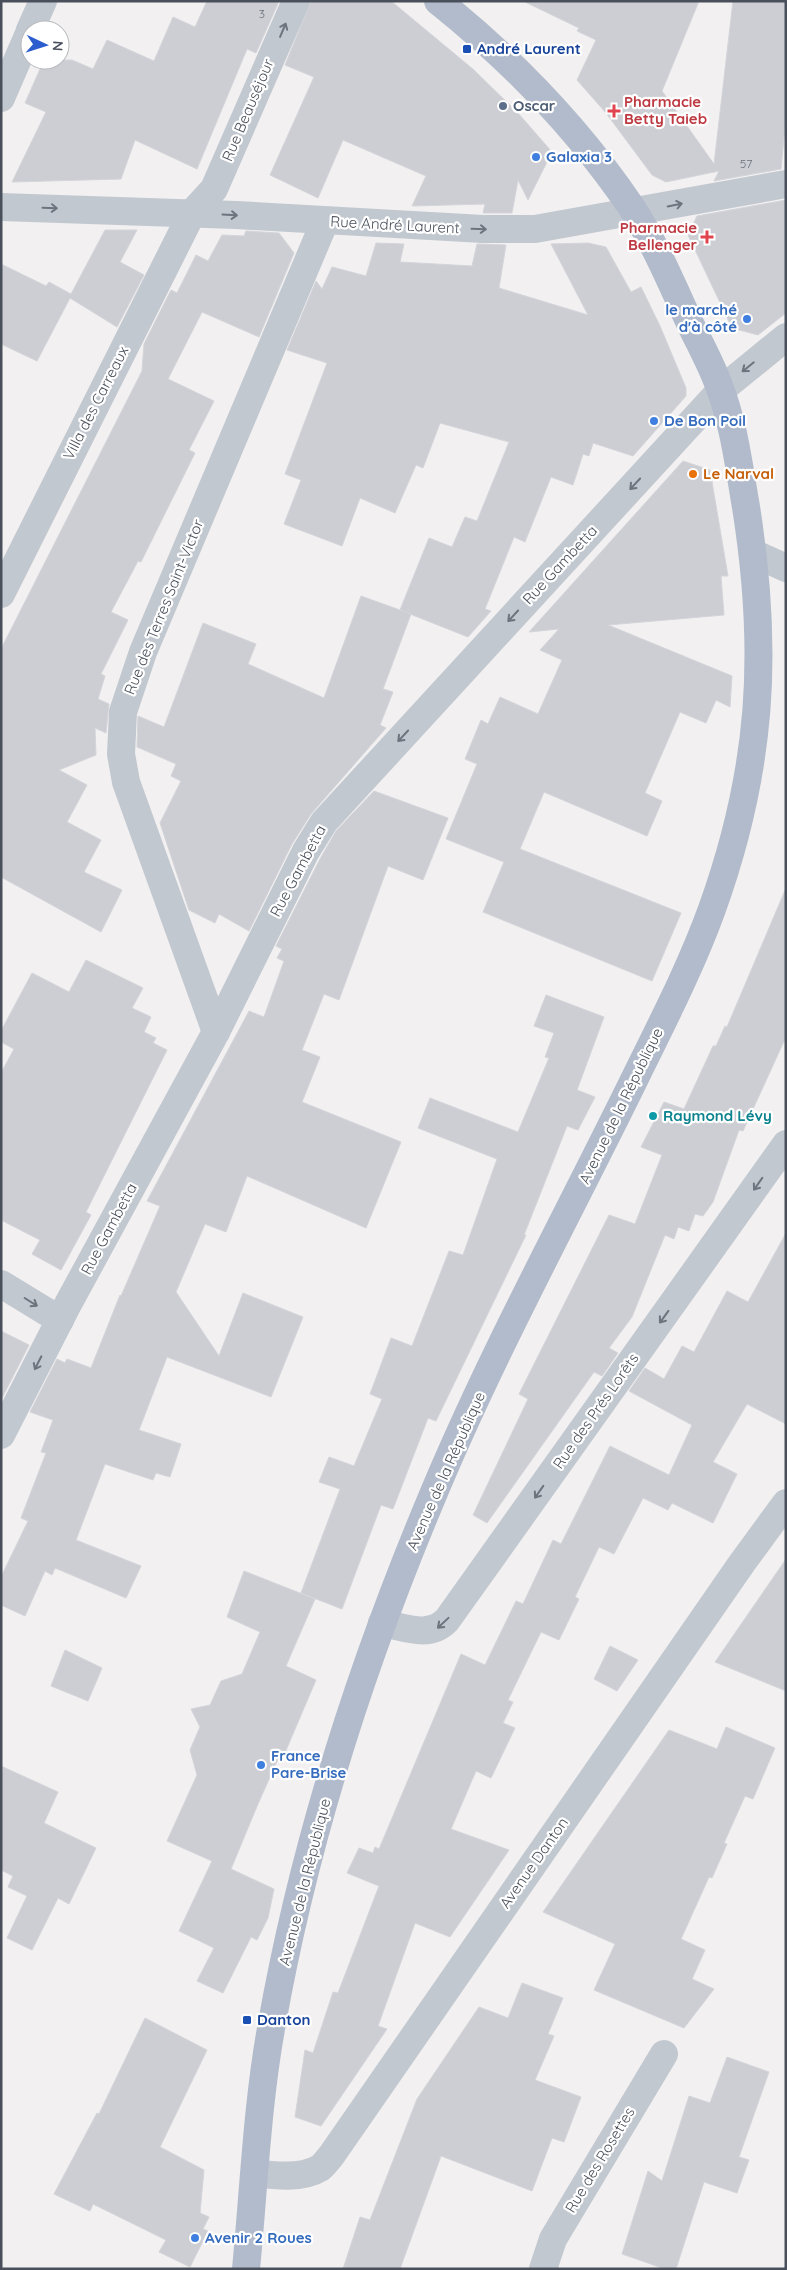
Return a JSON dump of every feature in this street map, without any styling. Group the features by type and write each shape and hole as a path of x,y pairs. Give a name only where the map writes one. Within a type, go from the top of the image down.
{"main road":[{"name":"Avenue de la République","path":"246,2269 256,2143 271,2027 292,1922 335,1765 382,1623 448,1461 671,1006 711,912 744,797 756,724 760,651 753,553 743,489 721,390 635,213 559,116 525,79 479,35 438,1"}],"street":[{"path":"34,20 42,1"},
{"name":"Rue Beauséjour","path":"192,213 214,189 296,1"},
{"path":"1,98 20,53"},
{"name":"Rue André Laurent","path":"1,207 192,213 483,229 535,229 635,213 786,184"},
{"name":"Villa des Carreaux","path":"1,594 192,213"},
{"name":"Rue des Terres Saint-Victor","path":"216,1032 126,782 121,754 122,712 143,652 325,221"},
{"name":"Rue Gambetta","path":"1,1435 60,1320 216,1032 306,851 324,822 721,390 786,337"},
{"path":"753,553 786,568"},
{"name":"Rue des Prés Lorêts","path":"382,1623 431,1631 441,1626 447,1620 786,1144"},
{"path":"1,1284 60,1320"},
{"name":"Avenue Danton","path":"255,2173 281,2176 306,2173 320,2168 331,2156 742,1563 786,1503"},
{"name":"Rue des Rosettes","path":"543,2269 552,2239 664,2054"}],"building":[{"path":"207,1 279,1 256,53 247,49 197,169 135,140 121,179 12,182 46,112 25,103 40,70 70,70 70,60 93,69 107,40 154,61 173,17 195,27"},
{"path":"311,1 391,1 474,70 518,113 552,152 528,200 518,180 512,213 483,213 485,204 412,206 426,176 343,140 318,198 270,175 314,77 285,65"},
{"path":"523,1 699,1 662,91 714,164 733,1 786,1 786,116 781,169 714,181 719,171 666,182 652,175 606,113 577,80 596,40 577,31 579,28"},
{"path":"786,200 786,313 758,335 732,328 688,235 697,216"},
{"path":"105,230 137,230 120,262 144,275 117,327 70,298 37,361 1,344 1,264 46,286 49,282 71,294"},
{"path":"246,231 279,233 294,253 259,337 202,312 168,379 214,401 189,450 195,453 141,562 138,561 111,612 128,620 101,674 105,676 98,699 109,704 106,733 95,728 96,755 59,770 87,785 67,822 101,840 84,872 122,890 101,932 1,877 1,649 142,371 144,344 171,290 177,293 196,255 208,261 222,235 244,236"},
{"path":"376,243 404,244 400,262 472,266 477,244 506,245 499,288 588,315 551,244 588,243 606,247 631,292 641,287 686,388 686,396 633,456 593,443 589,456 583,454 573,485 551,477 525,542 514,537 485,609 491,611 468,637 400,610 429,538 452,547 465,517 477,521 509,442 440,423 423,468 416,465 395,513 360,498 342,546 284,524 301,480 285,474 327,363 287,350 316,281 322,289 332,267 366,276"},
{"path":"683,461 710,470 728,576 721,576 724,615 608,625 732,676 730,707 716,700 706,723 680,712 645,793 662,801 647,836 544,792 520,849 681,913 652,981 483,912 504,862 446,839 477,764 465,759 481,720 488,724 500,697 538,714 562,660 540,650 559,629 529,632"},
{"path":"361,596 411,614 383,689 393,692 380,725 386,728 311,814 292,844 249,931 219,914 215,923 189,910 160,823 181,781 171,776 176,764 137,747 138,716 164,727 203,623 256,644 248,664 324,698"},
{"path":"374,791 448,818 423,880 388,866 339,1000 324,994 302,1050 320,1057 302,1102 401,1142 366,1228 247,1176 226,1232 205,1224 176,1292 219,1356 243,1293 303,1317 271,1397 167,1357 139,1430 181,1444 170,1477 156,1473 153,1480 105,1464 76,1540 141,1566 126,1598 55,1568 52,1575 45,1571 25,1616 1,1605 1,1577 28,1521 21,1518 46,1453 41,1452 53,1420 30,1412 57,1359 65,1363 67,1359 91,1368 120,1295 160,1206 147,1201 249,1011 264,1017 284,961 277,958 282,949 276,946 320,859 336,831"},
{"path":"786,888 786,1037 743,1131 739,1130 713,1202 703,1216 695,1214 689,1231 678,1227 674,1239 665,1235 632,1317 609,1348 618,1353 602,1376 594,1372 487,1523 473,1515 528,1399 519,1394 609,1215 635,1224 662,1155 641,1147 664,1102 684,1109 713,1046 716,1046 725,1026 727,1027"},
{"path":"86,960 143,988 132,1008 151,1017 144,1032 156,1038 153,1043 167,1050 86,1212 91,1215 61,1270 32,1254 40,1240 1,1220 1,1073 14,1049 1,1042 1,1031 32,973 69,992"},
{"path":"546,995 604,1017 577,1090 595,1097 578,1130 567,1126 524,1235 526,1235 436,1421 428,1418 393,1509 381,1505 342,1609 301,1593 340,1489 319,1482 329,1457 354,1466 382,1399 370,1394 391,1338 412,1346 449,1251 463,1255 497,1159 418,1128 430,1098 518,1132 549,1058 545,1057 554,1033 534,1026"},
{"path":"786,1233 786,1424 747,1404 713,1462 737,1474 713,1523 672,1503 668,1510 643,1498 614,1554 599,1547 575,1597 579,1599 559,1640 541,1632 508,1700 513,1702 503,1723 515,1728 491,1778 476,1771 451,1829 509,1850 450,1937 415,1923 378,2026 387,2029 321,2126 295,2117 305,2050 313,2053 333,1992 338,1993 379,1886 347,1873 359,1848 373,1853 375,1847 379,1849 461,1654 485,1665 516,1601 523,1604 553,1540 561,1544 610,1446 669,1475 692,1425 629,1391 645,1368 664,1379 682,1346 694,1352 727,1291 748,1302"},
{"path":"1,1331 29,1345 1,1400"},
{"path":"786,1559 786,1691 715,1662"},
{"path":"244,1571 315,1599 286,1666 316,1680 284,1755 279,1757 231,1869 274,1889 268,1918 257,1940 251,1937 223,1993 197,1981 214,1948 179,1931 212,1861 167,1841 197,1775 190,1750 200,1727 191,1709 210,1705 221,1681 242,1674 260,1632 227,1617"},
{"path":"610,1646 638,1660 617,1691 594,1679"},
{"path":"65,1650 102,1668 88,1701 51,1686"},
{"path":"726,1727 775,1748 753,1799 745,1796 724,1843 727,1844 712,1878 709,1877 681,1939 705,1950 692,1979 714,1989 684,2028 594,1990 615,1944 543,1912 669,1730 717,1749"},
{"path":"1,1766 58,1792 44,1823 96,1848 69,1904 58,1898 32,1950 7,1938 27,1896 8,1887 13,1876 1,1870"},
{"path":"522,1983 563,1998 548,2034 554,2036 535,2080 581,2097 564,2142 552,2138 532,2191 441,2156 400,2269 343,2269 360,2217 370,2220 417,2099 479,2007 508,2018"},
{"path":"145,2018 207,2050 160,2147 204,2170 200,2213 209,2217 203,2229 208,2231 190,2267 159,2252 166,2240 93,2204 90,2211 54,2194 97,2113 99,2114"},
{"path":"727,2057 769,2072 739,2157 749,2160 737,2193 704,2182 676,2269 665,2269 622,2254 648,2171 662,2181 689,2096 710,2103"}],"place":[{"name":"André Laurent","path":"467,49"},
{"name":"Oscar","path":"503,106"},
{"name":"Pharmacie Betty Taieb","path":"614,111"},
{"name":"Galaxia 3","path":"536,157"},
{"name":"Pharmacie Bellenger","path":"707,237"},
{"name":"le marché d'à côté","path":"747,319"},
{"name":"De Bon Poil","path":"654,421"},
{"name":"Le Narval","path":"693,474"},
{"name":"Raymond Lévy","path":"653,1116"},
{"name":"France Pare-Brise","path":"261,1765"},
{"name":"Danton","path":"247,2020"},
{"name":"Avenir 2 Roues","path":"195,2238"}]}
